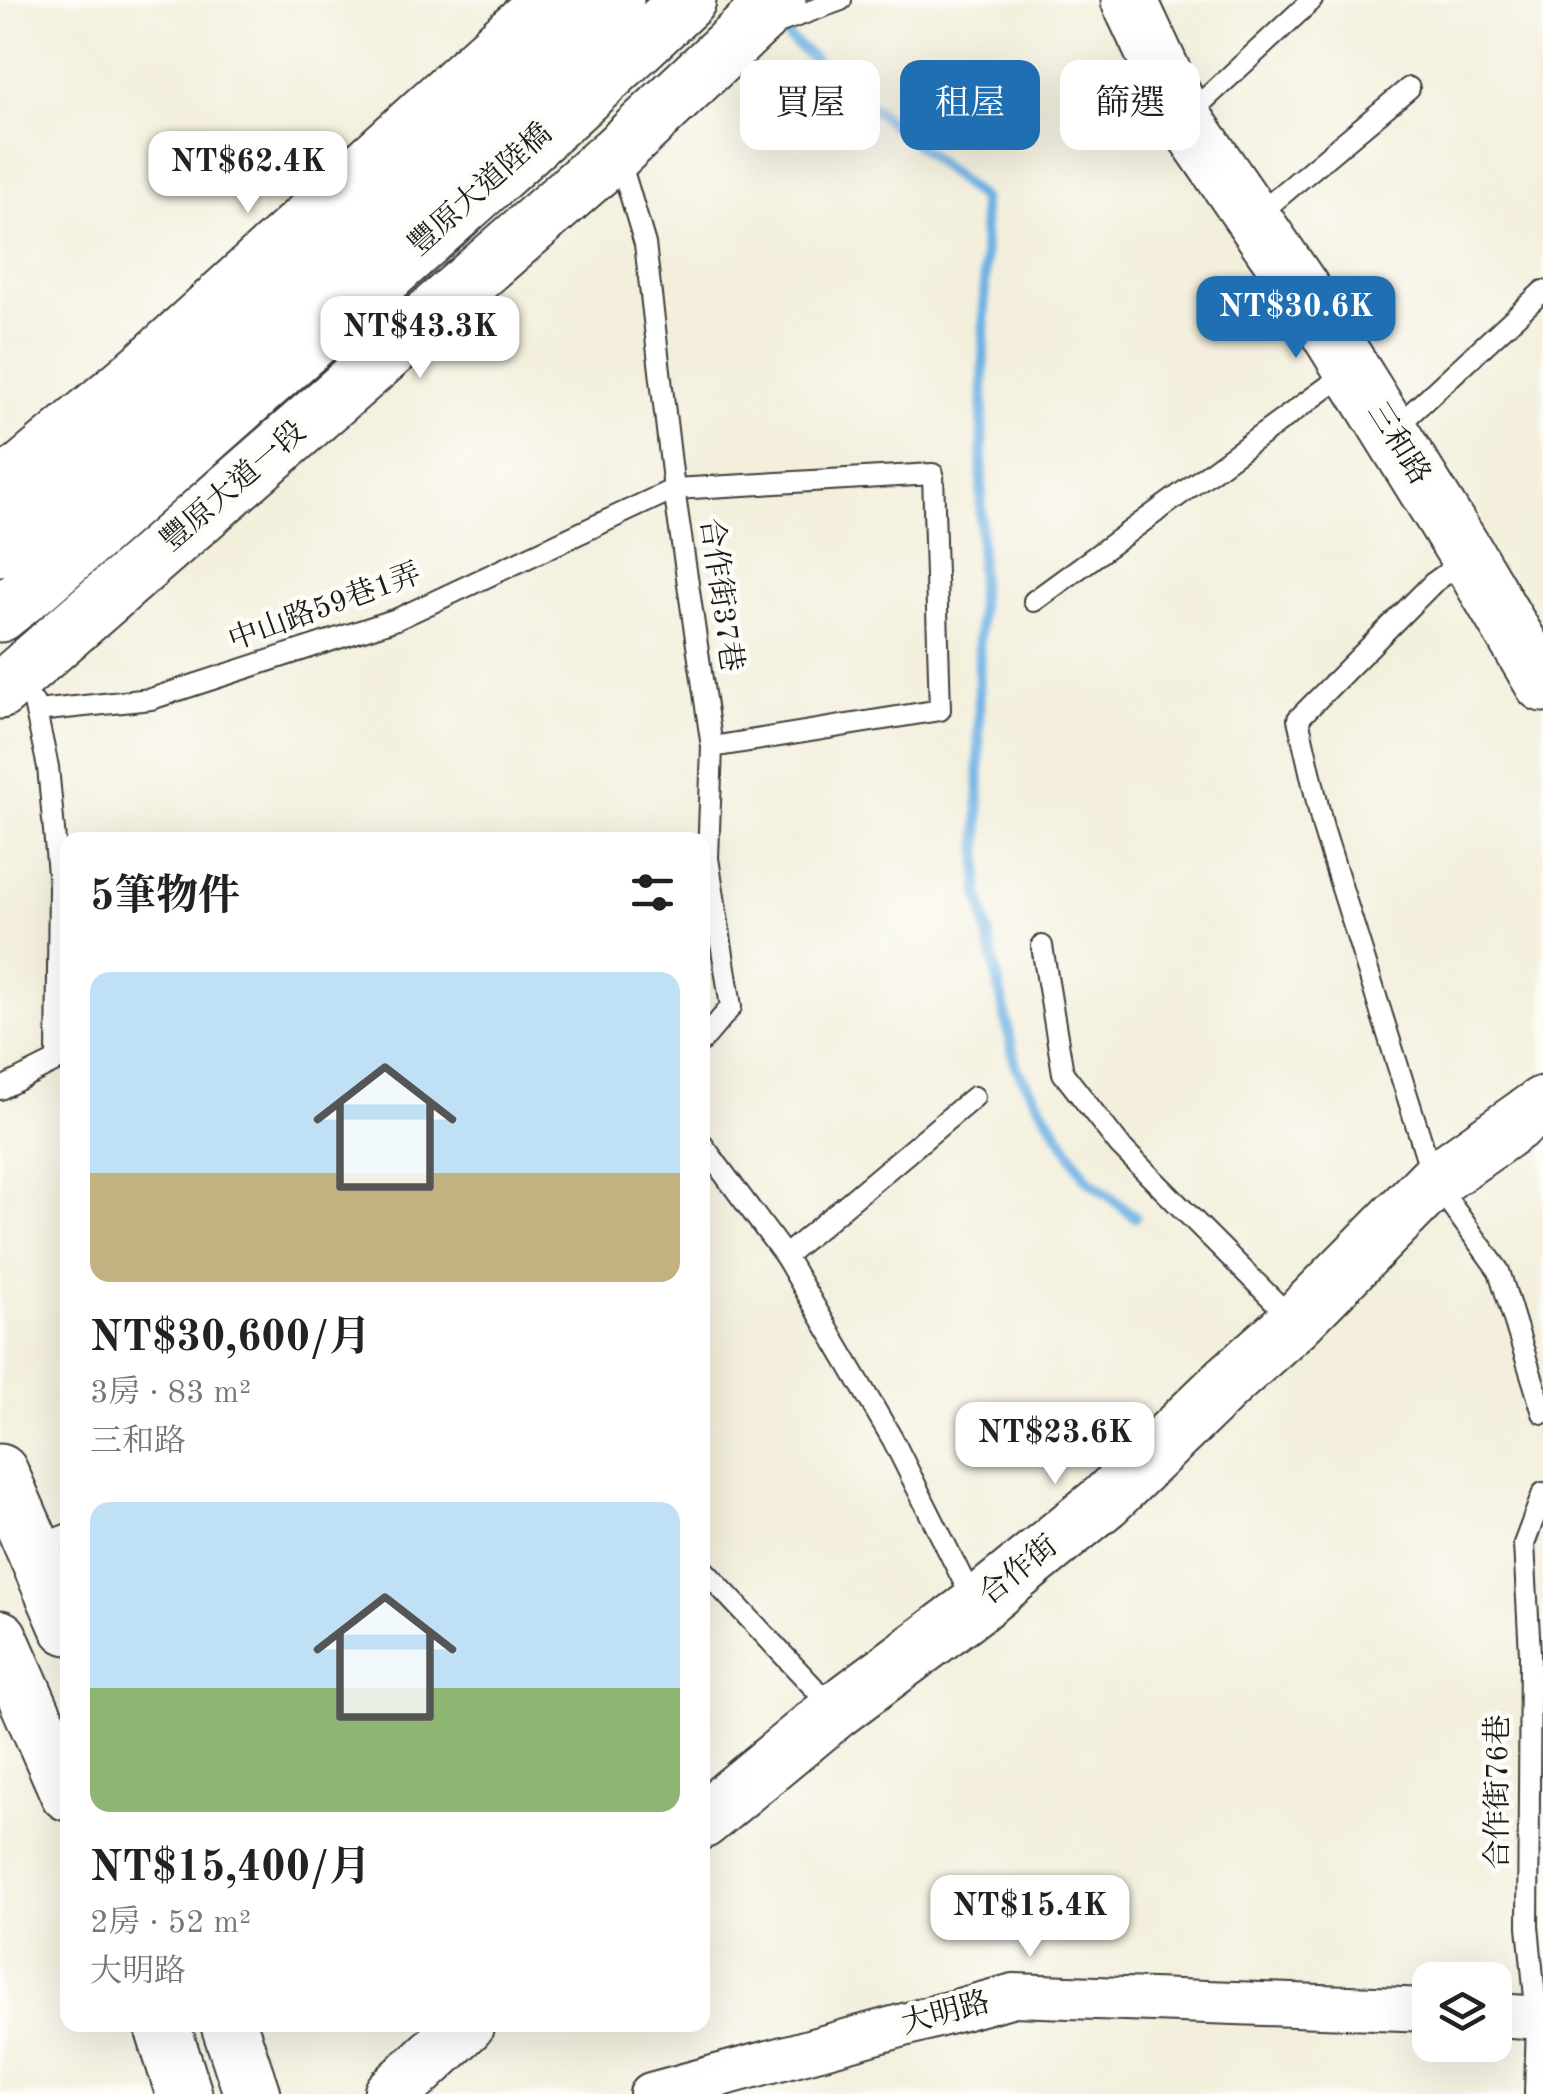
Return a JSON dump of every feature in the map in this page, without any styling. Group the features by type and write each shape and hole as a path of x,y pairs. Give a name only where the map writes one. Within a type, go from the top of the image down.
{"street":[{"path":"0,490 145,368 548,0"},
{"name":"豐原大道陸橋","path":"0,548 183,395 616,0"},
{"name":"豐原大道陸橋","path":"0,614 279,371 589,94 688,0"},
{"name":"三和路","path":"1129,0 1157,60"},
{"name":"豐原大道一段","path":"20,692 760,18"},
{"name":"三和路","path":"1200,141 1305,294 1543,684"},
{"name":"合作街","path":"710,1805 976,1606 1105,1501 1294,1322 1434,1180 1543,1104"},
{"path":"0,1472 51,1541 60,1587"},
{"path":"0,1638 60,1776"},
{"name":"大明路","path":"651,2094 1014,1996 1412,2009"},
{"path":"164,2032 184,2094"},
{"path":"230,2032 252,2094"},
{"path":"392,2094 458,2032"}],"lane":[{"path":"760,18 841,0"},
{"path":"1200,103 1312,0"},
{"path":"1254,218 1410,88"},
{"name":"合作街37巷","path":"617,152 645,244 674,489 712,747 707,832"},
{"path":"1390,433 1543,291"},
{"path":"1034,601 1352,370"},
{"path":"674,489 934,474 940,710 712,747"},
{"name":"中山路59巷1弄","path":"20,692 152,699 397,620 674,489"},
{"path":"1468,557 1433,583 1298,719 1322,828 1434,1180 1498,1271 1543,1414"},
{"path":"20,692 48,767 60,942"},
{"name":"合作街37巷","path":"710,887 731,1007 713,1017"},
{"path":"1042,946 1063,1073 1120,1146 1294,1322"},
{"path":"0,1089 60,1058"},
{"path":"785,1256 974,1097"},
{"path":"710,1155 785,1256 893,1440 976,1606"},
{"name":"合作街76巷","path":"1535,2094 1525,2017 1530,1654 1524,1544 1543,1493"},
{"path":"710,1577 835,1711"}],"waterway":[{"path":"778,17 790,39 982,199 985,262 979,892 1016,1067 1087,1179 1135,1217"}]}
